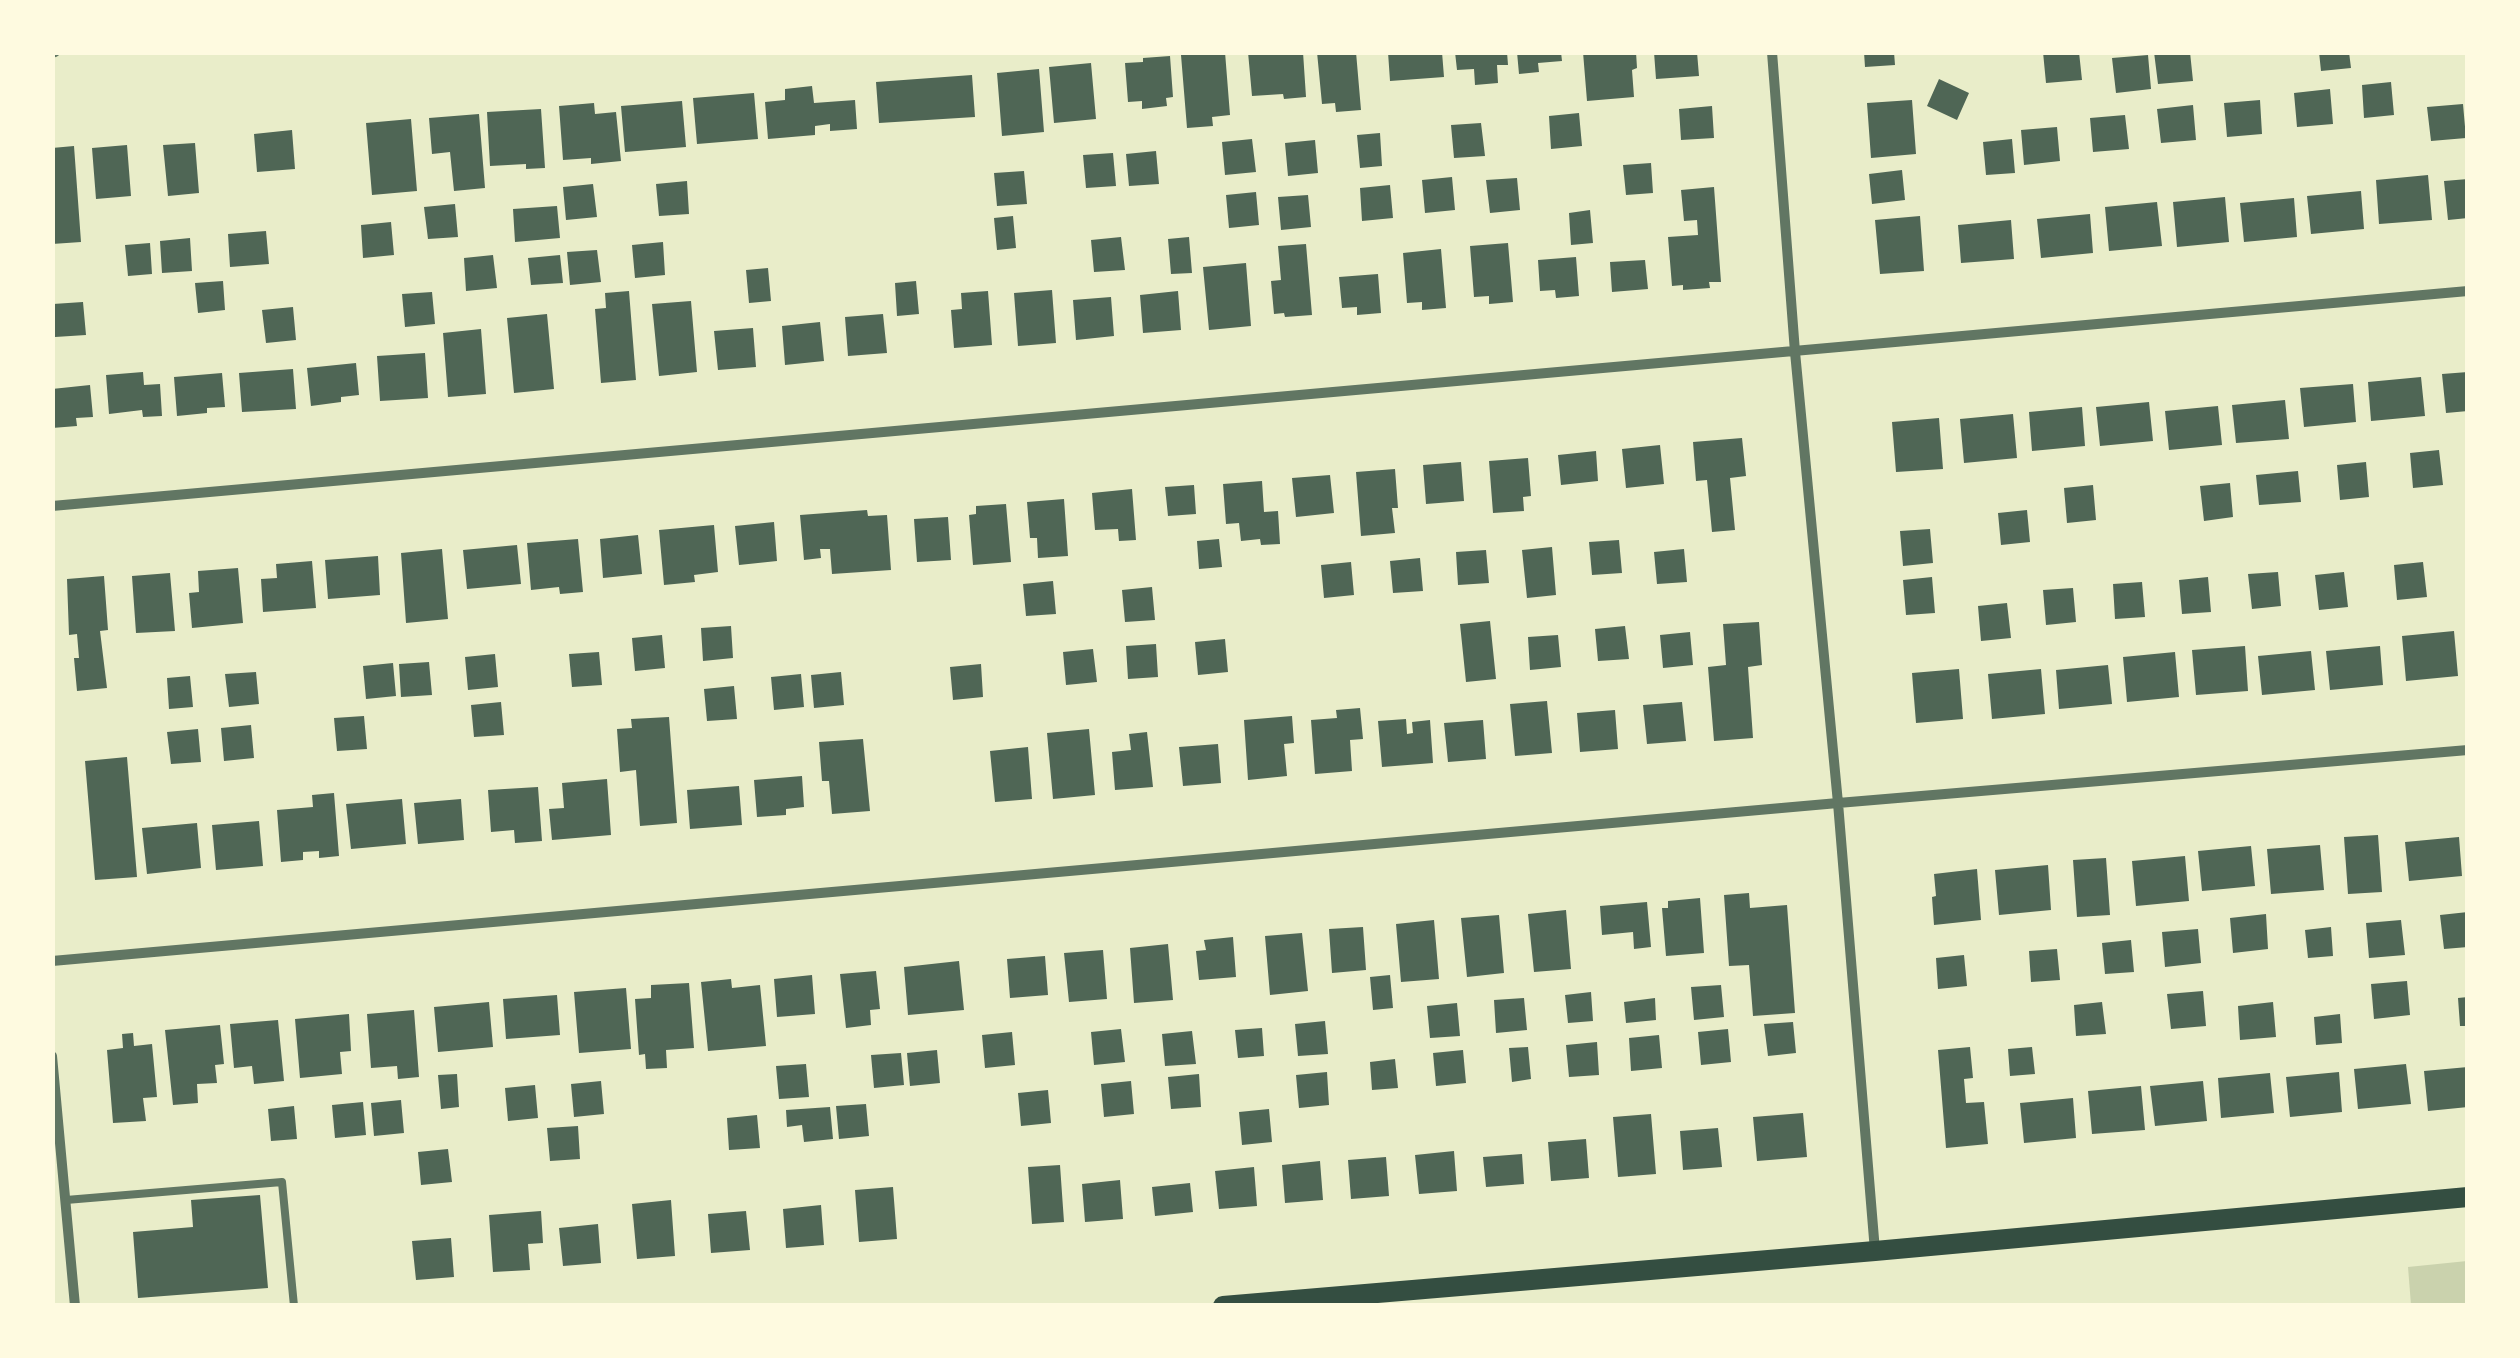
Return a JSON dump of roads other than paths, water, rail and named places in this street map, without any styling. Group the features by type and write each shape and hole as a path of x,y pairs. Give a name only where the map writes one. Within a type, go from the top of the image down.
{"main road":[{"path":"1224,1306 2468,1197"}],"street":[{"path":"1772,52 1874,1251"},
{"path":"52,506 2468,291"},
{"path":"52,961 2468,750"},
{"path":"52,1056 75,1306"}],"lane":[{"path":"66,1200 282,1182 294,1306"}]}
